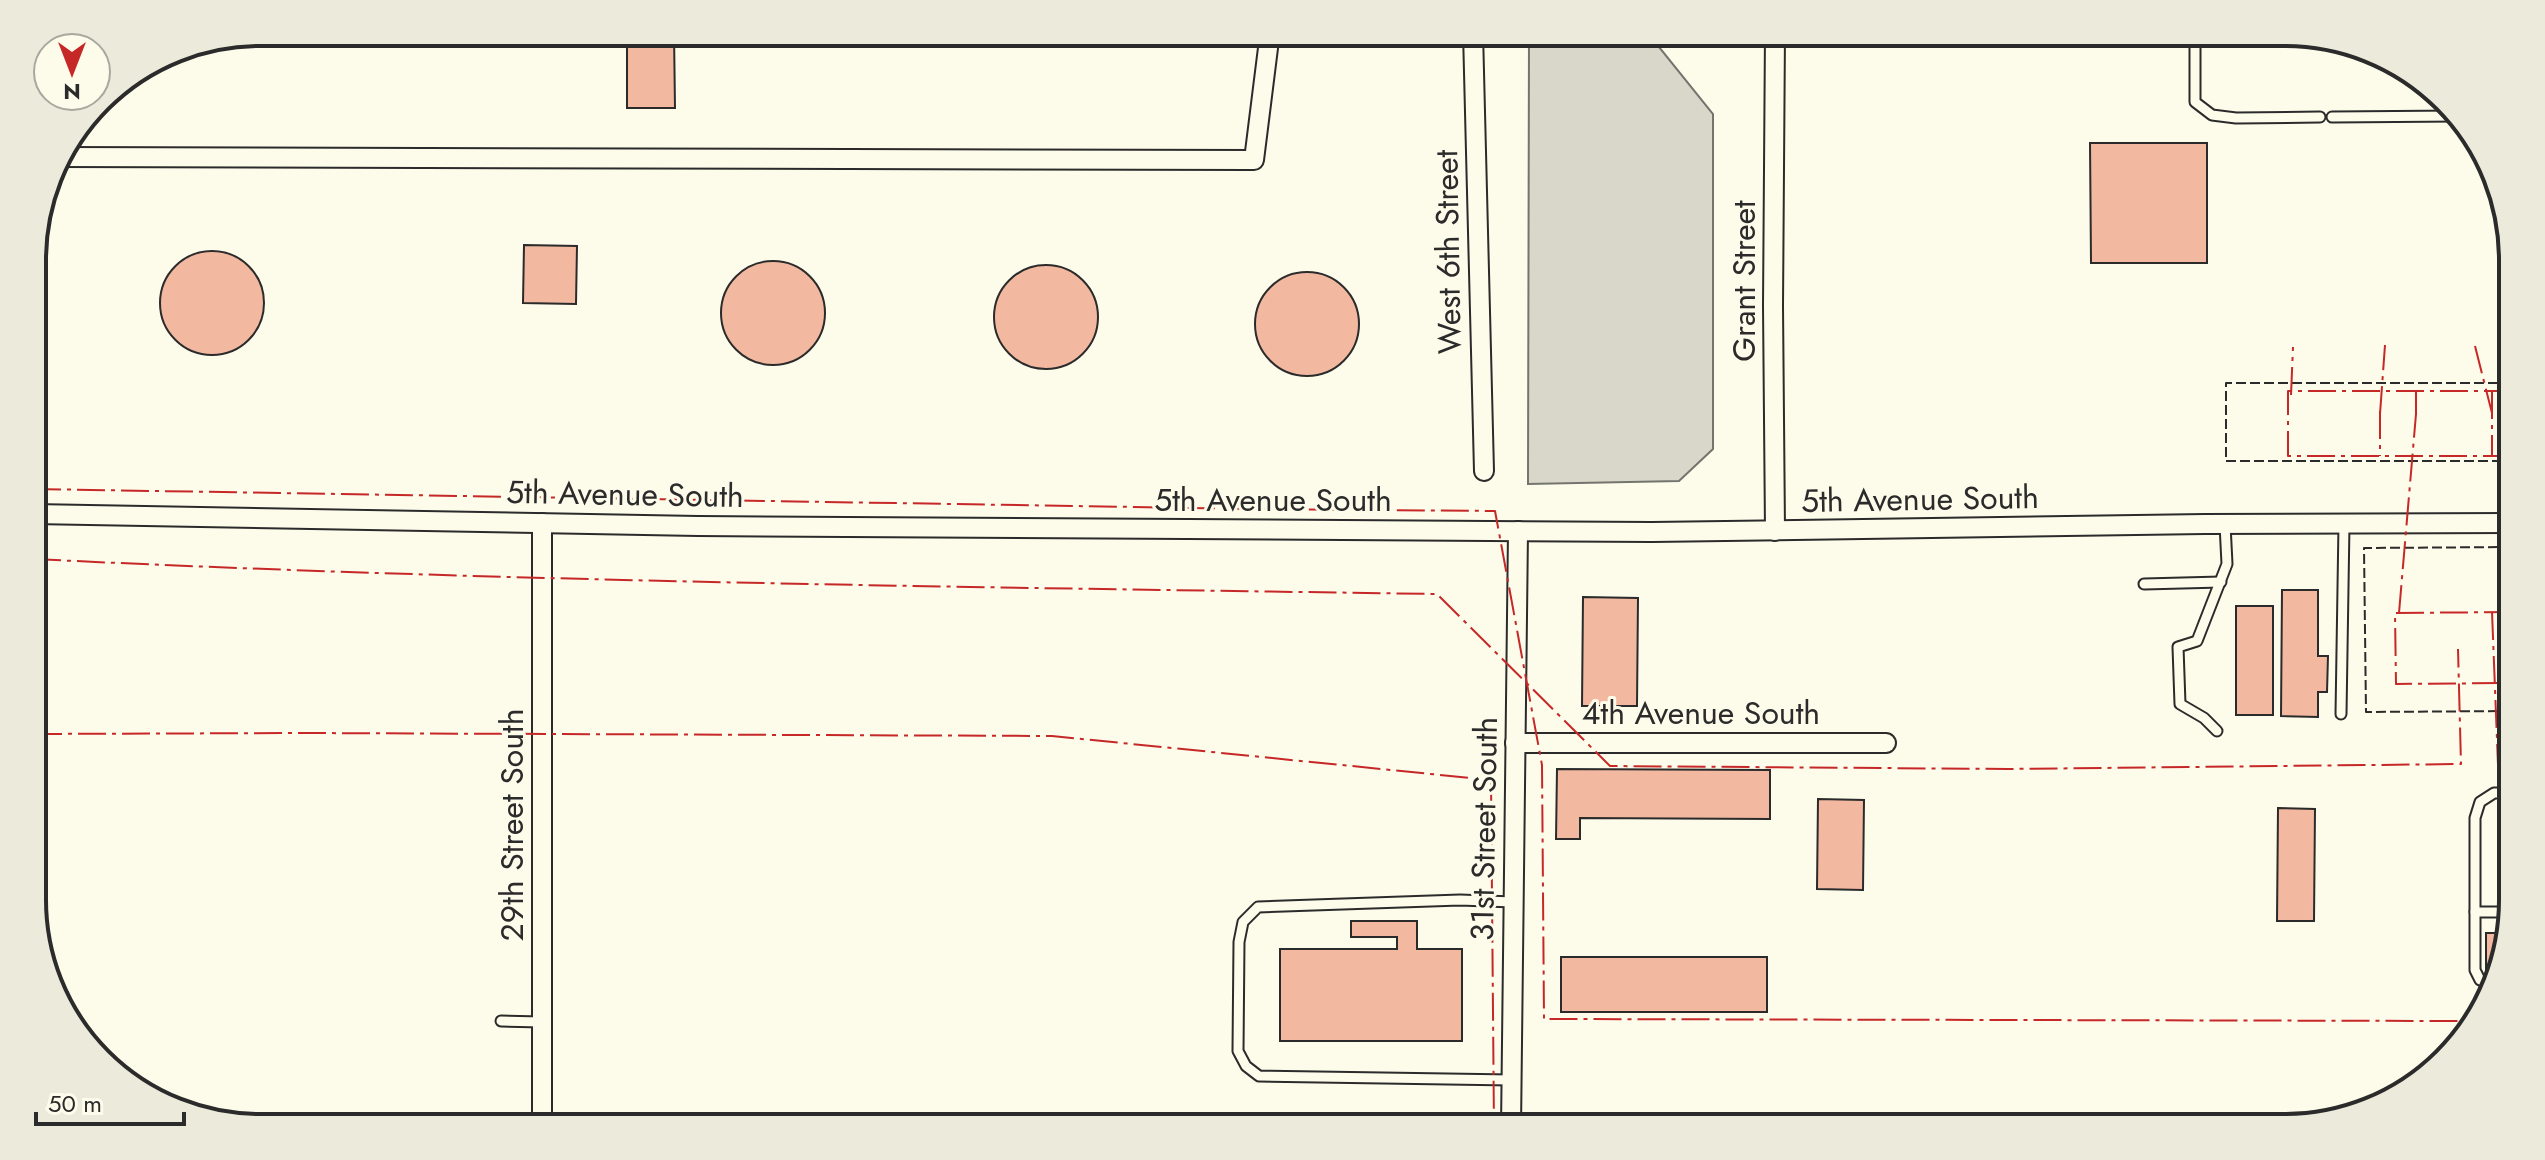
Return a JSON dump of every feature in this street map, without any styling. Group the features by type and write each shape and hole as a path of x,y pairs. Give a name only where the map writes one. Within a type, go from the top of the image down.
{"street":[{"path":"73,157 1254,160 1268,46"},
{"name":"West 6th Street","path":"1473,46 1484,471"},
{"name":"Grant Street","path":"1775,46 1775,531"},
{"name":"5th Avenue South","path":"46,514 542,523 1518,531 2499,523"},
{"name":"29th Street South","path":"542,523 542,1114"},
{"name":"31st Street South","path":"1511,1114 1518,531"},
{"name":"4th Avenue South","path":"1515,743 1886,743"}],"lane":[{"path":"2195,46 2195,102 2212,115 2236,118 2320,117"},
{"path":"2332,117 2442,116"},
{"path":"2217,731 2204,718 2180,704 2178,647 2197,641 2221,582 2227,564 2225,524"},
{"path":"2341,714 2344,524"},
{"path":"2144,584 2221,582"},
{"path":"2483,981 2475,970 2475,818 2480,802 2499,793"},
{"path":"1512,1080 1259,1076 1246,1066 1238,1051 1239,942 1243,922 1258,907 1460,900 1513,902"},
{"path":"2475,912 2498,912"},
{"path":"501,1021 542,1022"}],"shaded area":[{"path":"1529,46 1658,46 1713,114 1713,449 1679,481 1528,484"}],"building":[{"path":"627,46 674,46 675,108 627,108"},
{"path":"2090,143 2207,143 2207,263 2091,263"},
{"path":"524,245 577,246 576,304 523,303"},
{"path":"212,251 232,255 249,266 260,283 264,303 260,323 249,340 232,351 212,355 192,351 175,340 164,323 160,303 164,283 175,266 192,255"},
{"path":"773,261 793,265 810,276 821,293 825,313 821,333 810,350 793,361 773,365 753,361 736,350 725,333 721,313 725,293 736,276 753,265"},
{"path":"1046,265 1066,269 1083,280 1094,297 1098,317 1094,337 1083,354 1066,365 1046,369 1026,365 1009,354 998,337 994,317 998,297 1009,280 1026,269"},
{"path":"1307,272 1327,276 1344,287 1355,304 1359,324 1355,344 1344,361 1327,372 1307,376 1287,372 1270,361 1259,344 1255,324 1259,304 1270,287 1287,276"},
{"path":"2282,590 2318,590 2318,656 2328,656 2327,692 2318,692 2318,717 2281,716"},
{"path":"1583,597 1638,598 1637,706 1582,706"},
{"path":"2236,606 2273,606 2273,715 2236,715"},
{"path":"1557,769 1770,770 1770,819 1580,818 1580,839 1556,839"},
{"path":"1818,799 1864,800 1863,890 1817,889"},
{"path":"2278,808 2315,809 2314,921 2277,921"},
{"path":"1351,921 1417,921 1417,949 1462,949 1462,1041 1280,1041 1280,949 1397,949 1397,937 1351,937"},
{"path":"2486,933 2496,933 2492,956 2486,973"},
{"path":"1561,957 1767,957 1767,1012 1561,1012"}],"fence":[{"path":"2499,383 2226,383 2226,461 2499,461"},
{"path":"2499,547 2364,548 2366,712 2499,711"}],"power":[{"path":"2380,414 2385,345"},
{"path":"2475,346 2492,413"},
{"path":"2291,395 2293,347"},
{"path":"2499,391 2288,391 2288,456 2499,456"},
{"path":"2416,391 2416,415"},
{"path":"2492,391 2492,456"},
{"path":"2380,411 2380,456"},
{"path":"2399,613 2416,414"},
{"path":"46,489 1495,511 1542,765 1544,1019 2461,1021"},
{"path":"46,560 560,578 1437,594 1610,766 2008,769 2461,764 2458,649"},
{"path":"2492,612 2499,765"},
{"path":"2499,612 2395,613 2396,684 2499,683"},
{"path":"46,734 1052,736 1491,780 1494,1114"}]}
